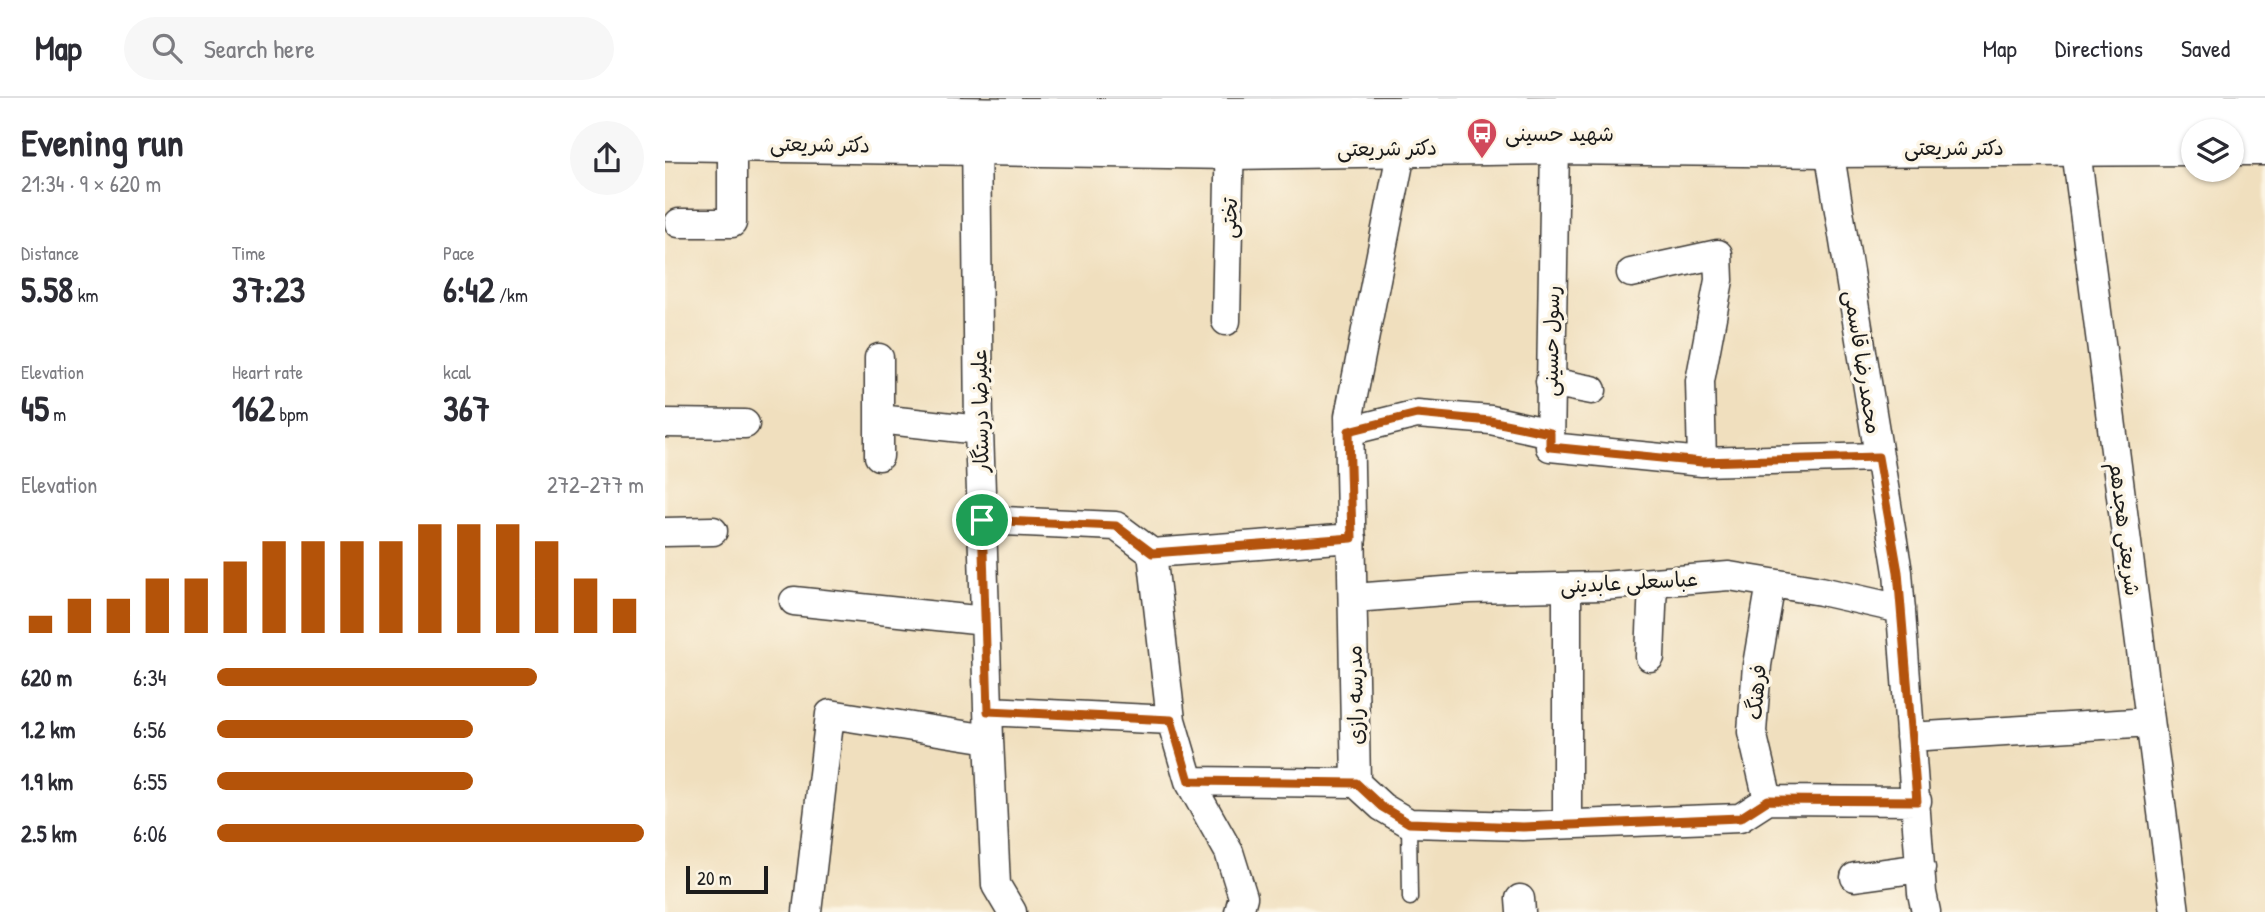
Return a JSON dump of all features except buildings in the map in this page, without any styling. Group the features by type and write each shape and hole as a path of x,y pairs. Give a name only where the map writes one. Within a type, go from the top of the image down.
{"main road":[{"name":"دکتر شریعتی","path":"665,110 732,127"},
{"name":"دکتر شریعتی","path":"665,141 732,127 806,118 976,131 1126,121 1230,133 1403,132 1491,120 1553,130 1826,131 2265,113"},
{"name":"دکتر شریعتی","path":"2071,119 2181,143"},
{"path":"2244,146 2265,146"}],"street":[{"name":"شریعتی هجدهم","path":"2071,119 2175,912"},
{"path":"679,223 732,223 732,127"},
{"name":"رسول حسینی","path":"1550,433 1553,130"},
{"name":"علیرضا درستگار","path":"976,131 979,430 989,739 996,885 1012,912"},
{"name":"محمدرضا قاسمی","path":"1826,131 1898,572 1926,912"},
{"name":"مدرسه رازی","path":"1356,783 1349,416 1403,132"},
{"name":"تختی","path":"1226,321 1230,133"},
{"path":"1631,273 1718,254 1720,280 1700,381 1702,462"},
{"path":"879,358 879,456"},
{"path":"1550,382 1592,390"},
{"path":"1349,431 1417,414 1490,421 1550,433 1550,447 1702,462 1878,457"},
{"path":"879,419 979,430"},
{"path":"665,423 744,424"},
{"path":"982,520 1116,526 1152,553 1352,538"},
{"path":"665,532 713,531"},
{"path":"1152,553 1171,720 1189,781 1229,852 1243,897 1239,912"},
{"name":"عباسعلی عابدینی","path":"1354,598 1470,589 1567,587 1729,576 1901,608"},
{"path":"1650,657 1653,582"},
{"name":"فرهنگ","path":"1768,800 1752,732 1758,665 1771,583"},
{"path":"1567,587 1567,824"},
{"path":"794,601 985,621"},
{"path":"988,711 1171,720"},
{"path":"807,912 830,714 989,739"},
{"path":"1910,737 2150,722"},
{"path":"1189,781 1356,783 1382,807 1409,823 1523,827 1740,818 1768,800 1917,801"},
{"path":"1855,877 1921,868"}],"lane":[{"path":"1409,823 1410,898"}],"place":[{"name":"شهید حسینی","path":"1482,160"}],"route":[{"path":"1417,414 1490,421 1550,433 1550,447 1702,462 1878,457 1898,572 1917,801 1768,800 1740,818 1523,827 1409,823 1382,807 1356,783 1189,781 1171,720 988,711 982,520 1116,526 1152,553 1352,538 1349,431 1417,414"}]}
